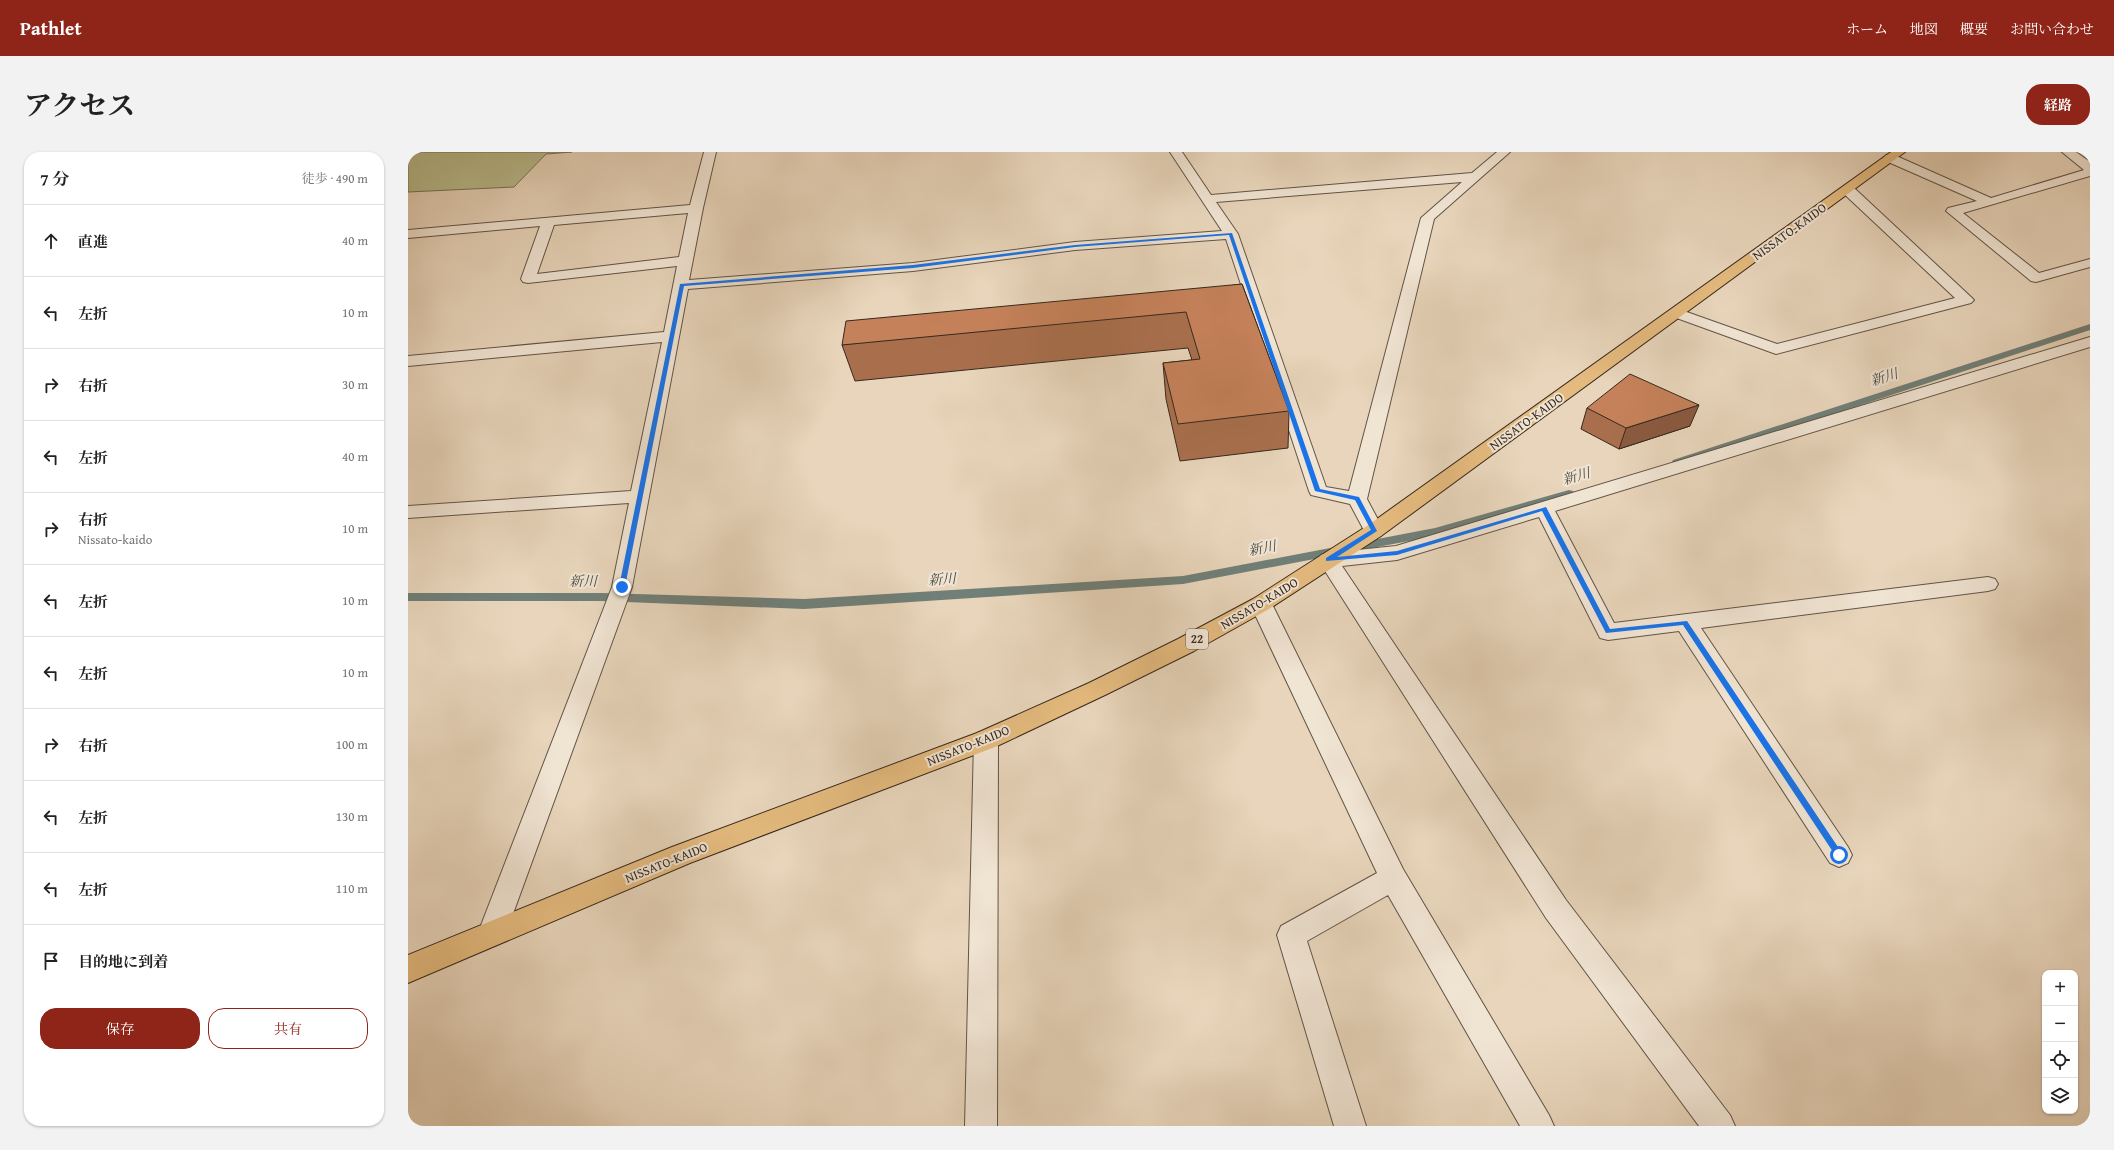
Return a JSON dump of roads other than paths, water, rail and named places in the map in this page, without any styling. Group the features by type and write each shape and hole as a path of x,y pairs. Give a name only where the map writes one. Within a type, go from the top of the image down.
{"main road":[{"name":"NISSATO-KAIDO","path":"408,969 681,855 986,740 1098,689 1186,645 1261,604 1374,531 1894,155"}],"street":[{"path":"1176,152 1206,199 1231,234 1318,491 1357,499"},
{"path":"1374,531 1357,499 1428,218 1504,152"},
{"path":"2068,152 2090,168"},
{"path":"492,933 622,587 641,496 696,208 713,153"},
{"path":"1894,155 1990,202"},
{"path":"2090,172 1990,202 1953,211 2036,278 2090,263"},
{"path":"1206,199 1475,177"},
{"path":"1676,313 1776,349 1966,300 1847,189"},
{"path":"408,234 549,220 696,208"},
{"path":"549,220 528,279 686,261"},
{"path":"682,285 913,266 1075,246 1231,234"},
{"path":"408,361 672,336"},
{"path":"1719,1126 1556,909 1328,560 1397,553 2090,342"},
{"path":"408,512 641,496"},
{"path":"1544,508 1608,632 1988,584"},
{"path":"1261,604 1393,878 1538,1126"},
{"path":"1685,622 1839,855"},
{"path":"981,1126 986,740"},
{"path":"1350,1126 1291,935 1393,878"}],"waterway":[{"name":"新川","path":"1677,462 2090,327"},
{"name":"新川","path":"408,597 601,597 804,604 1183,580 1435,532 1569,494"}]}
